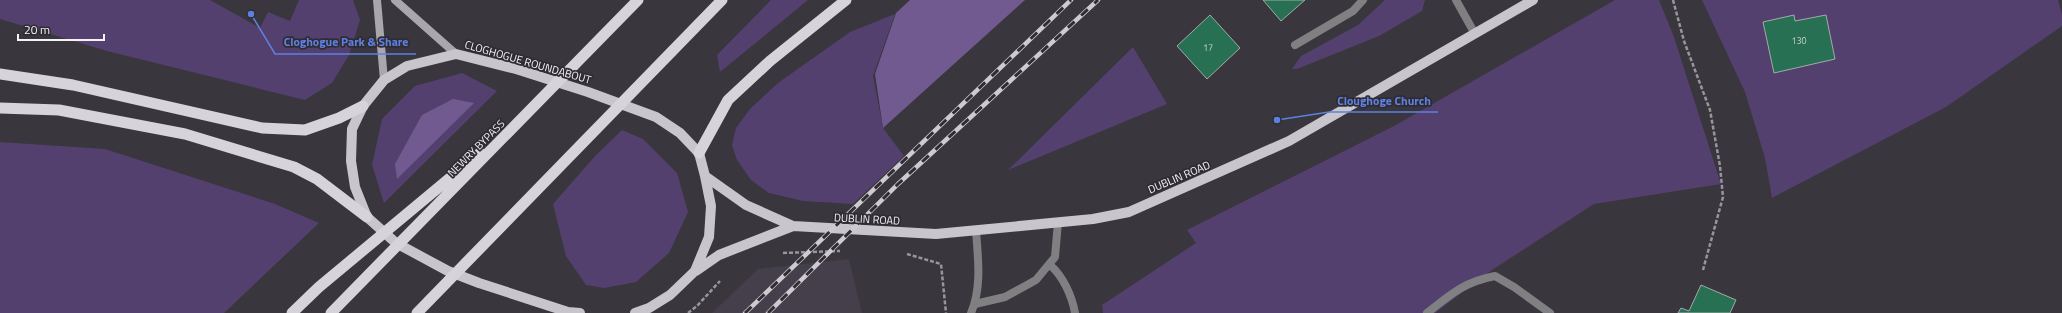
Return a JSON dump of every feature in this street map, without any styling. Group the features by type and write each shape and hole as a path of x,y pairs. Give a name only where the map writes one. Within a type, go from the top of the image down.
{"highway":[{"name":"NEWRY BYPASS","path":"335,309 530,112 638,0"},
{"path":"417,313 722,0"},
{"path":"698,154 728,100 770,61 846,0"},
{"path":"0,74 73,85 262,128 305,130 339,118 363,106"},
{"path":"0,108 59,110 185,134 294,167 317,179 367,217"},
{"path":"292,313 319,287 530,112"}],"main road":[{"path":"377,0 384,80"},
{"path":"395,0 456,54"},
{"name":"DUBLIN ROAD","path":"793,226 936,234 1093,219 1129,212 1282,144 1342,112 1533,0"},
{"name":"CLOGHOGUE ROUNDABOUT","path":"580,313 568,312 448,271 396,243 367,217 355,188 350,161 352,130 363,106 384,80 407,66 456,54 516,69 588,92 656,117 680,133 698,154 706,176 711,206 708,237 695,271 670,295 649,308 635,313"},
{"path":"706,176 746,205 793,226"},
{"path":"695,271 719,255 793,226"}],"street":[{"path":"1296,45 1353,11 1363,0"},
{"path":"1456,0 1475,34"},
{"path":"975,304 1005,297 1036,280 1050,265 1055,257 1058,222"},
{"path":"972,313 975,304 978,270 976,231"},
{"path":"1050,265 1058,271 1073,303 1075,313"},
{"path":"1427,313 1454,292 1470,283 1495,276 1514,286 1550,313"}],"path":[{"path":"1673,0 1684,41 1710,110 1720,166 1722,197 1703,270"},
{"path":"776,254 842,251"},
{"path":"905,254 941,264 946,313"},
{"path":"688,313 722,278"}],"shaded area":[{"path":"0,0 210,0 260,28 268,12 290,21 299,0 353,0 360,20 349,55 332,83 305,100 107,51 0,19"},
{"path":"771,0 808,0 720,72 717,55"},
{"path":"910,0 1025,0 883,128 875,74 896,13"},
{"path":"1385,0 1425,0 1422,11 1379,36 1297,69 1292,69 1301,56 1358,25"},
{"path":"1615,0 1659,0 1674,37 1721,184 1594,204 1492,270 1435,313 1103,313 1102,305 1196,243 1187,230 1394,126"},
{"path":"1702,0 2058,0 2062,15 2062,26 1946,107 1772,198 1765,158 1745,92"},
{"path":"895,14 873,76 883,128 904,156 853,204 803,201 769,193 751,180 737,160 732,145 736,128 750,109 778,83 850,32"},
{"path":"1133,47 1167,104 1008,170"},
{"path":"462,73 497,91 384,203 372,165 382,119 415,86"},
{"path":"453,99 474,103 397,179 395,164 422,115"},
{"path":"622,130 643,139 677,173 688,212 669,253 636,282 604,288 586,285 566,256 553,204 596,155"},
{"path":"0,142 105,149 275,204 319,223 224,313 0,313"},
{"path":"849,259 862,313 712,313 758,269"}],"building":[{"path":"1263,0 1305,0 1281,21"},
{"path":"1210,15 1240,48 1207,79 1177,46"},
{"path":"1794,15 1795,21 1826,15 1835,59 1774,73 1763,22"},
{"path":"1701,285 1736,300 1730,313 1678,313 1681,308 1689,311"}],"railway":[{"path":"745,313 1071,0"},
{"path":"768,313 898,184 1098,0"}],"place":[{"name":"Cloghogue Park & Share","path":"251,14"},
{"name":"Cloughoge Church","path":"1277,120"}]}
